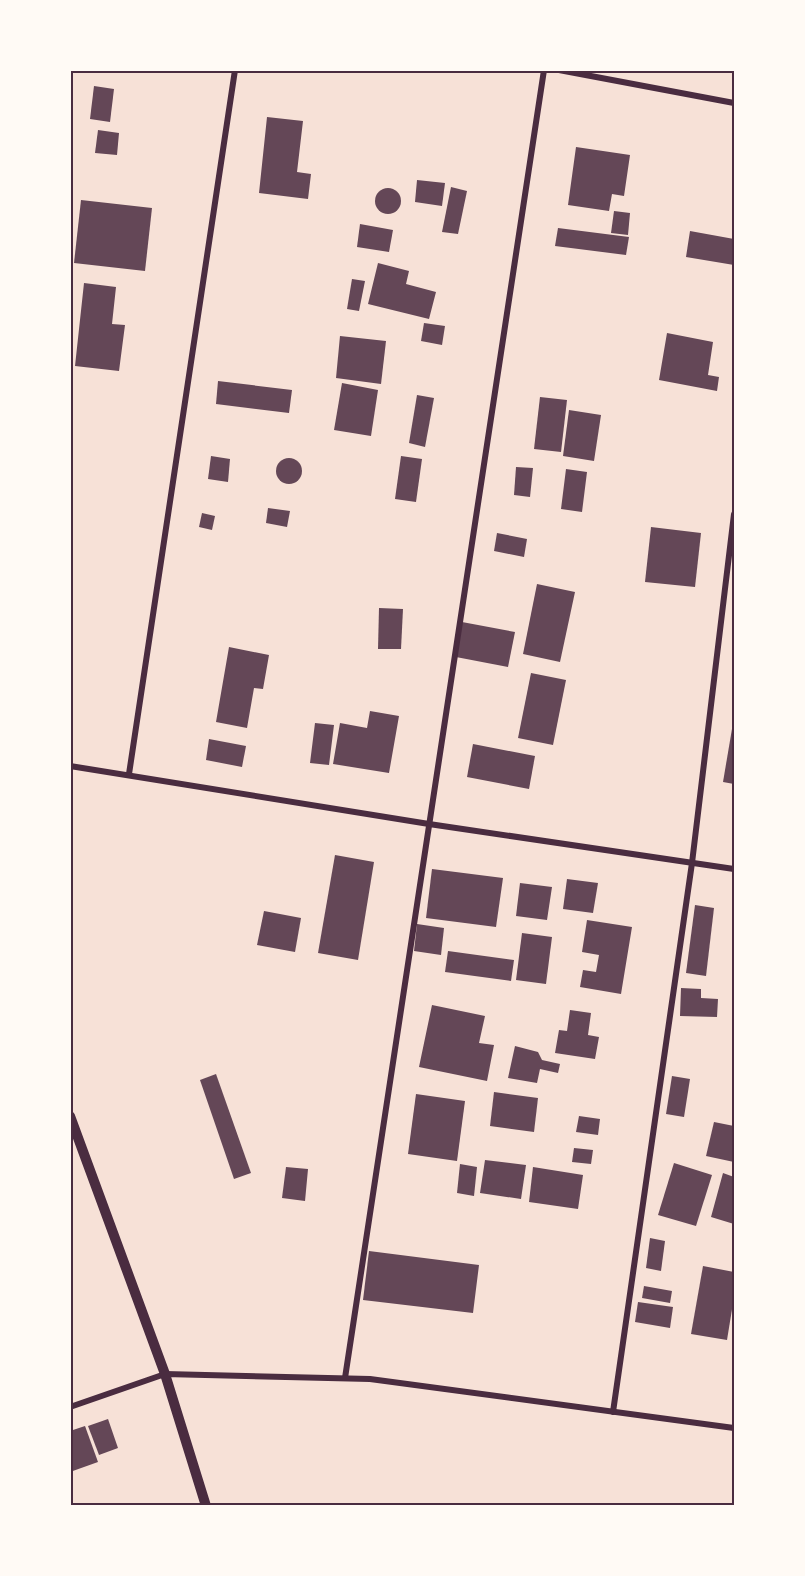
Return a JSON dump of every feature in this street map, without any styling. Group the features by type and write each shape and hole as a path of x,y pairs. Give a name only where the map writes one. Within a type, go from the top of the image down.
{"street":[{"path":"129,774 235,70"},
{"path":"345,1378 544,70"},
{"path":"559,70 735,103"},
{"path":"613,1412 692,863 735,514"},
{"path":"70,766 429,824 735,869"},
{"path":"70,1116 165,1374 206,1506"},
{"path":"70,1407 165,1374 345,1378 370,1379 735,1428"}],"building":[{"path":"94,86 114,89 110,122 90,119"},
{"path":"267,117 303,121 297,172 311,174 308,199 259,193"},
{"path":"98,130 119,133 117,155 95,153"},
{"path":"576,147 630,155 624,196 612,194 609,211 568,205"},
{"path":"417,180 445,183 442,206 415,202"},
{"path":"451,187 467,191 458,234 442,232"},
{"path":"388,188 397,192 401,201 397,210 388,214 379,210 375,201 379,192"},
{"path":"81,200 152,208 145,271 74,263"},
{"path":"614,211 630,213 628,235 611,233"},
{"path":"360,224 393,230 389,252 357,247"},
{"path":"558,228 629,237 626,255 555,246"},
{"path":"690,231 734,239 734,265 686,257"},
{"path":"378,263 409,271 406,284 436,292 429,319 368,304"},
{"path":"352,279 365,281 359,311 347,309"},
{"path":"84,283 116,287 112,324 125,325 119,371 75,366"},
{"path":"424,323 445,326 442,345 421,341"},
{"path":"667,333 713,342 708,375 719,377 717,391 659,380"},
{"path":"340,336 386,341 381,384 336,378"},
{"path":"218,381 292,390 289,413 216,404"},
{"path":"342,383 378,390 371,436 334,430"},
{"path":"417,395 434,398 425,447 409,443"},
{"path":"540,397 567,400 561,452 534,449"},
{"path":"569,410 601,415 594,461 563,456"},
{"path":"211,456 230,459 228,482 208,479"},
{"path":"401,456 422,459 416,502 395,499"},
{"path":"289,458 298,462 302,471 298,480 289,484 280,480 276,471 280,462"},
{"path":"516,467 533,468 530,497 514,495"},
{"path":"566,469 587,472 582,512 561,509"},
{"path":"268,508 290,511 287,527 266,523"},
{"path":"202,513 215,516 212,530 199,527"},
{"path":"651,527 701,533 695,587 645,582"},
{"path":"497,533 527,539 524,557 494,551"},
{"path":"537,584 575,592 560,662 523,654"},
{"path":"379,608 403,609 401,649 378,649"},
{"path":"462,622 515,632 508,667 456,657"},
{"path":"229,647 269,655 263,689 254,688 247,728 216,722"},
{"path":"531,673 566,680 553,745 518,738"},
{"path":"370,711 399,716 389,773 333,764 340,723 367,728"},
{"path":"315,723 334,725 329,765 310,763"},
{"path":"734,723 734,784 723,782"},
{"path":"209,739 246,746 242,767 206,760"},
{"path":"473,744 535,756 529,789 467,777"},
{"path":"335,855 374,862 358,960 318,953"},
{"path":"432,869 503,878 496,927 426,918"},
{"path":"567,879 598,883 593,913 563,909"},
{"path":"520,883 552,887 547,920 516,916"},
{"path":"695,905 714,908 706,976 686,973"},
{"path":"264,911 301,918 295,952 257,945"},
{"path":"587,920 632,927 621,994 580,987 583,970 596,972 599,955 582,952"},
{"path":"417,924 444,928 441,955 414,951"},
{"path":"522,933 552,937 546,984 516,980"},
{"path":"448,951 514,960 511,981 445,972"},
{"path":"681,988 701,989 701,998 718,999 717,1017 680,1016"},
{"path":"432,1005 485,1016 479,1043 494,1045 487,1081 419,1067"},
{"path":"570,1010 591,1013 588,1035 599,1037 595,1059 555,1053 559,1030 567,1031"},
{"path":"515,1046 538,1052 542,1060 560,1064 558,1073 540,1069 537,1083 508,1078"},
{"path":"216,1074 251,1173 234,1179 200,1080"},
{"path":"672,1076 690,1079 684,1117 666,1114"},
{"path":"494,1092 538,1098 534,1132 490,1126"},
{"path":"416,1094 465,1101 457,1161 408,1154"},
{"path":"579,1116 600,1119 598,1135 576,1132"},
{"path":"714,1122 734,1126 734,1162 706,1156"},
{"path":"574,1148 593,1150 591,1164 572,1162"},
{"path":"485,1160 526,1165 521,1199 480,1193"},
{"path":"674,1163 712,1175 696,1226 658,1215"},
{"path":"460,1164 477,1167 474,1196 457,1193"},
{"path":"286,1167 308,1169 305,1201 282,1198"},
{"path":"533,1167 583,1175 578,1209 529,1202"},
{"path":"723,1173 734,1177 734,1224 711,1217"},
{"path":"650,1238 665,1241 661,1271 646,1268"},
{"path":"369,1251 479,1265 473,1313 363,1300"},
{"path":"703,1266 734,1272 734,1297 727,1340 691,1334"},
{"path":"644,1286 672,1291 670,1303 642,1298"},
{"path":"638,1302 673,1307 670,1328 635,1322"},
{"path":"108,1419 118,1448 99,1455 88,1426"},
{"path":"85,1426 98,1462 70,1472 70,1431"}]}
